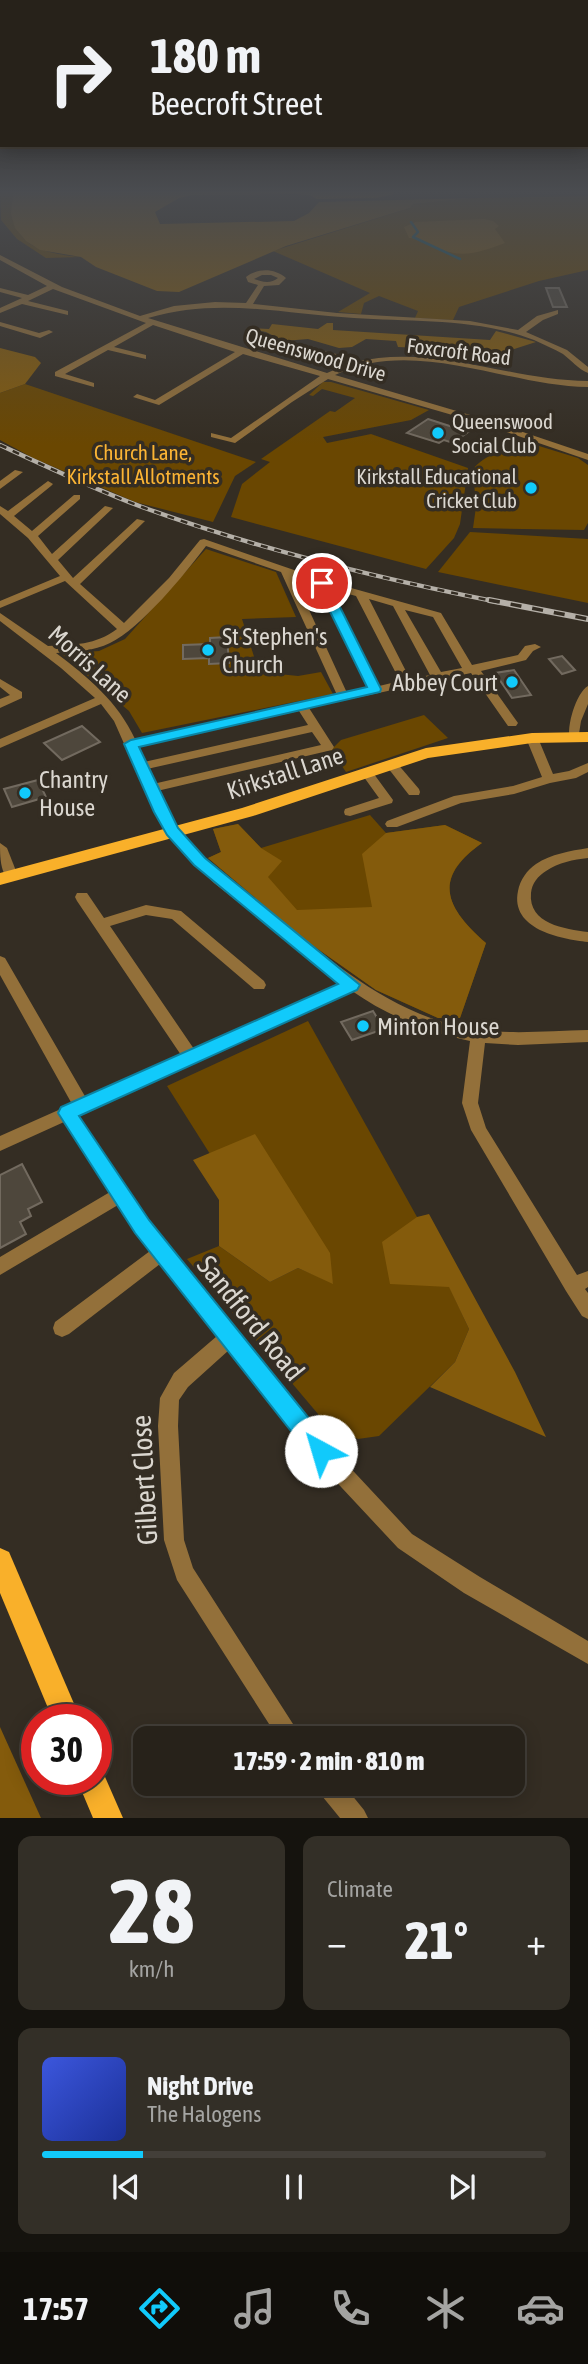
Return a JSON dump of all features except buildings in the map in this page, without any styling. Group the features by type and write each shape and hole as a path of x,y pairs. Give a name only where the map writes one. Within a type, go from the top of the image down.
{"main road":[{"name":"Kirkstall Lane","path":"5,877 247,812 448,749 532,738 581,737"},
{"path":"0,1561 60,1704"},
{"path":"98,1795 108,1818"}],"street":[{"name":"Queenswood Drive","path":"37,276 141,318 199,338 464,415 588,457"},
{"path":"249,305 262,284"},
{"path":"0,311 55,285"},
{"path":"4,290 65,313"},
{"path":"141,318 196,305 249,305 337,315 470,324 520,333 555,346 588,371"},
{"path":"520,333 540,318 555,312"},
{"path":"91,385 58,374 152,322"},
{"path":"0,324 40,336 49,332"},
{"path":"186,326 217,334 199,338"},
{"path":"26,332 35,327"},
{"path":"107,347 143,357"},
{"path":"298,347 347,359 354,365"},
{"path":"137,397 156,402 242,351"},
{"path":"578,361 588,359"},
{"name":"Foxcroft Road","path":"214,435 232,441 328,376 354,365 398,360 435,362 542,380 588,384"},
{"path":"534,391 542,380"},
{"path":"0,486 18,472"},
{"path":"48,484 4,513 32,536 70,580 124,629"},
{"path":"32,536 77,497"},
{"path":"52,560 108,509"},
{"path":"0,606 70,580 141,521"},
{"path":"43,650 95,645 124,629 204,542 322,583 437,615 512,723"},
{"path":"286,571 343,696"},
{"path":"322,583 375,689"},
{"path":"360,593 406,682"},
{"path":"397,604 438,676"},
{"name":"Morris Lane","path":"0,616 102,699 119,718 149,789 173,831 200,861 351,985 410,1018 478,1036 588,1036"},
{"path":"131,744 522,658 529,648 535,647"},
{"path":"0,682 18,695 0,704"},
{"path":"581,737 575,721 588,691"},
{"path":"0,744 102,699"},
{"path":"149,789 328,747 302,706"},
{"path":"140,768 317,727"},
{"path":"532,738 549,779"},
{"path":"392,765 414,792"},
{"path":"392,824 459,799 514,790 572,775 588,767"},
{"path":"350,812 387,800 367,773"},
{"path":"0,848 5,877"},
{"path":"588,853 558,860 536,871 526,885 524,902 527,911 545,927 571,936 588,937"},
{"path":"82,897 191,1057"},
{"path":"100,924 146,910 168,911 259,985"},
{"name":"Sandford Road","path":"0,962 120,1195 162,1252 321,1451 405,1541 472,1585 588,1653"},
{"path":"0,1144 351,985"},
{"path":"478,1036 470,1103 479,1130 580,1282 588,1310"},
{"path":"0,1267 120,1195"},
{"path":"62,1328 162,1252"},
{"name":"Gilbert Close","path":"230,1337 181,1381 170,1398 168,1426 174,1540 184,1573 283,1726"},
{"path":"336,1796 351,1816"}],"green space":[{"path":"330,276 562,276 459,307 453,320 415,318 418,311 379,296 364,303 361,314 338,312 370,293"},
{"path":"323,382 429,410 411,420 323,437 327,443 371,434 468,468 460,524 454,538 426,569 231,517 242,484 270,462 261,459 330,411 335,412 355,398 322,389 313,396 309,395"},
{"name":"Church Lane, Kirkstall Allotments","path":"25,384 256,462 235,476 213,522 135,502 33,458 0,440 0,393"},
{"name":"Kirkstall Educational Cricket Club","path":"539,446 578,458 588,465 588,523 584,530 473,528 476,507 473,469 495,454"},
{"path":"470,532 588,539 588,603 438,572"},
{"path":"206,549 276,572 296,617 242,619 259,672 298,676 321,672 333,694 142,733 129,711 62,654 99,651 125,639"},
{"path":"424,715 448,738 346,772 331,750 341,740"},
{"path":"370,815 386,833 445,825 482,843 466,856 450,881 454,905 461,917 486,943 460,1018 438,1018 376,990 305,940 208,858 221,852 213,829 238,824 261,848"},
{"path":"308,1021 417,1217 469,1329 455,1362 379,1436 358,1439 329,1427 187,1259 219,1246 270,1282 298,1268 333,1283 254,1135 210,1154 167,1086"}],"shaded area":[{"path":"118,276 217,276 179,292 157,291"},
{"path":"327,323 333,323 333,330 490,340 496,331 536,342 496,355 463,350 398,347 396,341 366,339 352,347 339,348 308,339 284,341 266,332 246,328 269,329 272,324 318,329"},
{"path":"0,348 35,357 41,363 25,384 0,393"},
{"path":"238,824 261,848 282,861 268,877 297,910 372,907 362,854 386,833 445,825 482,843 466,856 450,881 454,905 461,917 486,943 460,1018 438,1018 376,990 305,940 208,858 221,852 213,829"},
{"path":"255,1134 330,1253 333,1284 298,1268 270,1282 219,1246 219,1200 193,1160"},
{"path":"429,1214 515,1372 546,1437 430,1387 455,1362 469,1329 449,1287 390,1284 382,1242 417,1217"},
{"path":"0,1727 21,1774 21,1795 31,1795 41,1818 0,1818"}],"railway":[{"path":"0,445 124,500 229,536 407,583 498,602"},
{"path":"489,600 588,619"}],"place":[{"name":"Queenswood Social Club","path":"438,433"},
{"name":"Kirkstall Educational Cricket Club","path":"531,488"},
{"name":"St Stephen's Church","path":"208,650"},
{"name":"Abbey Court","path":"512,682"},
{"name":"Chantry House","path":"25,793"},
{"name":"Minton House","path":"363,1026"}],"route":[{"path":"321,1451 142,1227 67,1113 351,985 200,861 173,831 161,812 131,744 375,689 322,583"}]}
